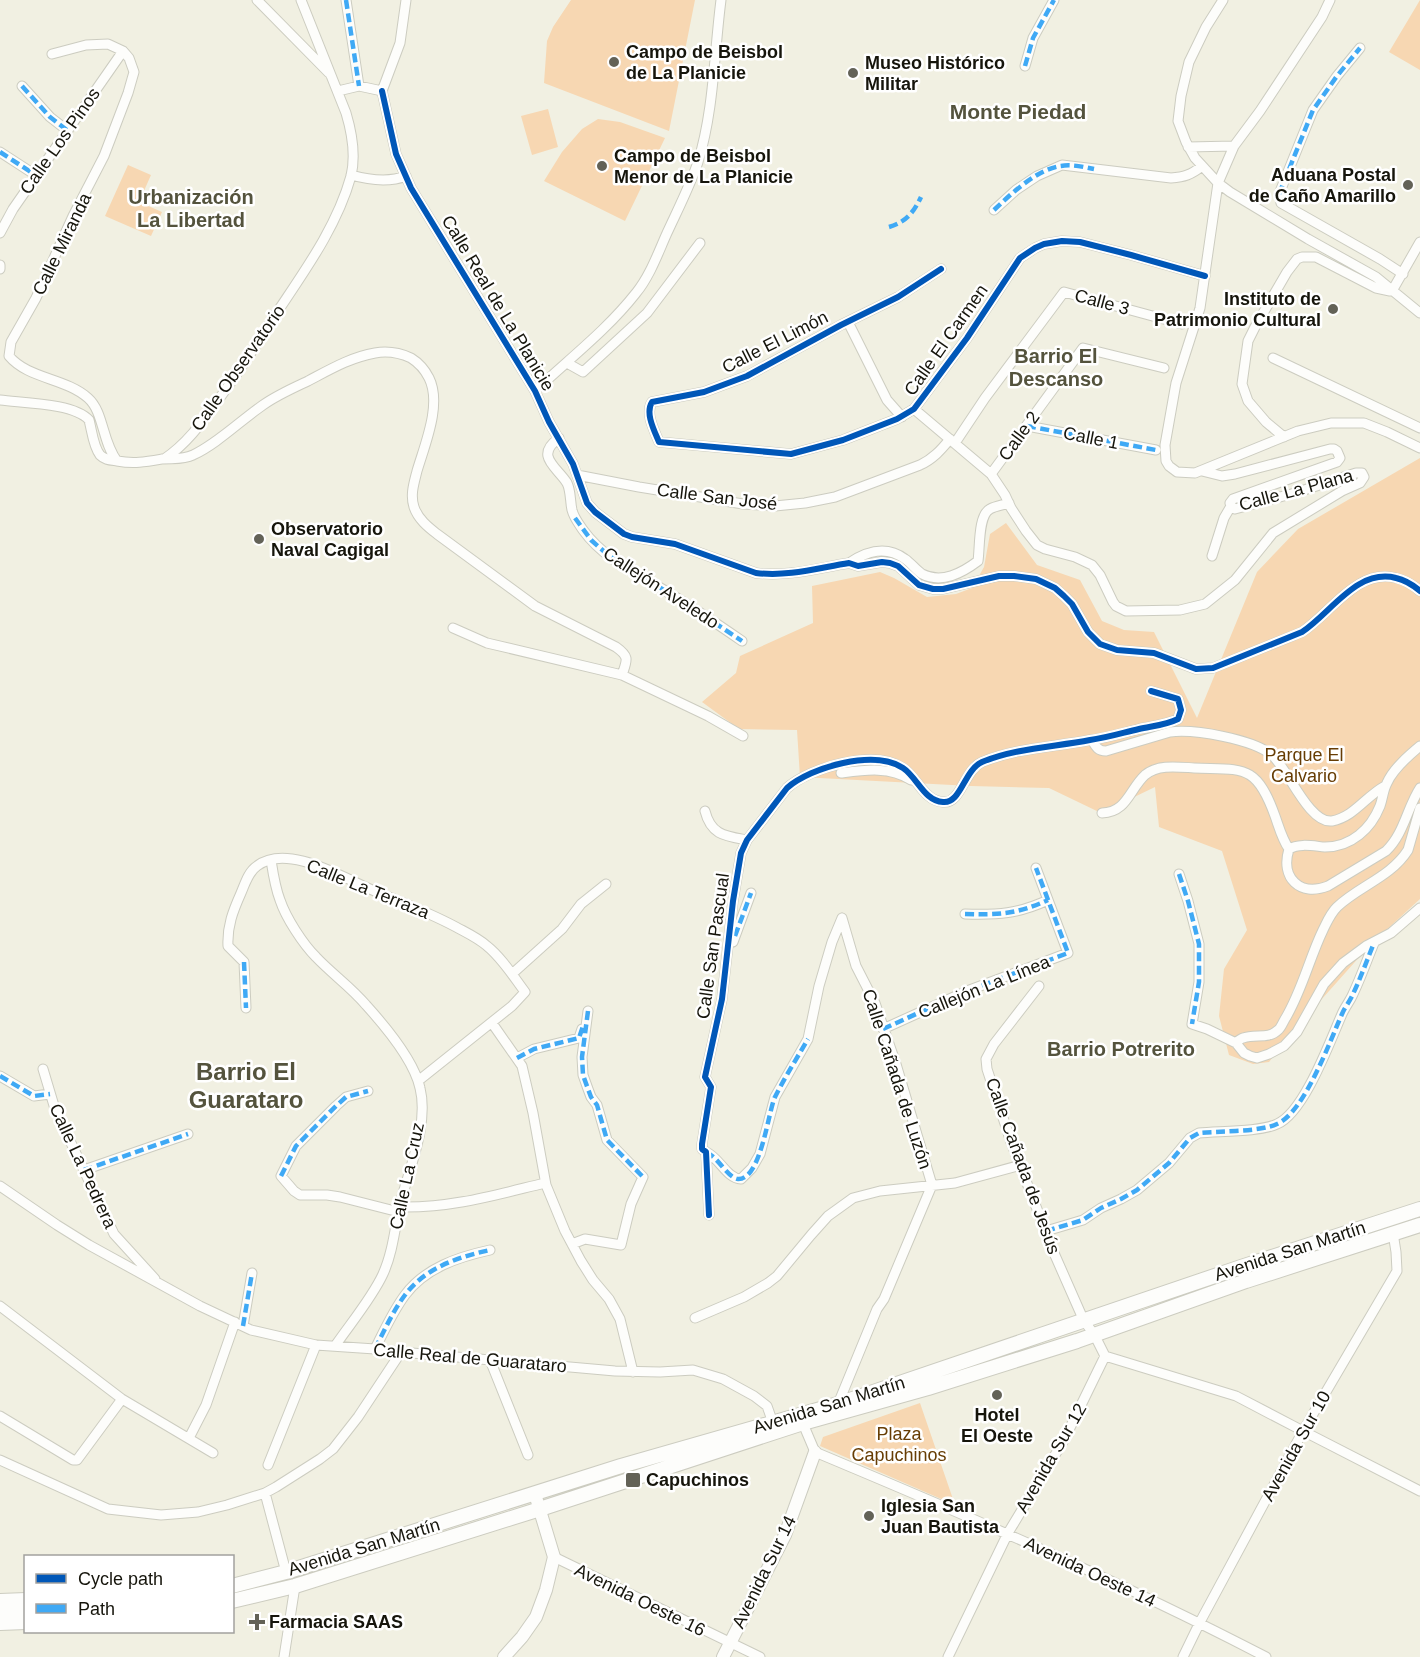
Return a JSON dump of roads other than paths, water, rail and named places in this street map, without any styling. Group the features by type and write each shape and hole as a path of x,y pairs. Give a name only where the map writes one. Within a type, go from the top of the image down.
{"main road":[{"name":"Avenida San Martín","path":"234,1601 295,1586 540,1509 802,1419 838,1404 1252,1263 1420,1209"},
{"name":"Avenida San Martín","path":"234,1585 286,1572 621,1466 773,1423 802,1419 928,1388 1077,1341 1246,1281 1420,1224"},
{"path":"0,1601 24,1600"},
{"path":"0,1612 24,1611"},
{"path":"0,1623 24,1622"}],"street":[{"path":"257,0 332,77"},
{"name":"Calle Observatorio","path":"164,459 202,423 244,364 318,249 336,214 351,175 353,161 351,131 338,90 301,0"},
{"path":"346,0 359,86"},
{"path":"338,90 359,86 382,91 400,42 406,0"},
{"path":"535,391 567,363 638,292 658,255 697,163 705,133 711,102 722,0"},
{"path":"1025,66 1033,38 1054,0"},
{"path":"1223,0 1206,27 1189,62 1186,74 1178,121 1188,147 1202,166 1230,192 1376,277 1420,313"},
{"path":"1330,0 1322,17 1234,146 1218,183 1198,319 1176,383 1165,456 1168,466 1177,472 1190,474 1298,431 1331,423 1357,422 1374,426 1420,448"},
{"path":"52,54 98,43 115,46 123,51"},
{"path":"1360,48 1313,110 1279,194 1281,203 1380,258 1403,274"},
{"name":"Calle Los Pinos","path":"0,233 13,209 123,51"},
{"name":"Calle Miranda","path":"117,461 106,442 99,416 92,402 79,392 18,364 9,356 9,350 115,130 134,72 129,58 123,51"},
{"path":"22,86 50,117 68,131"},
{"name":"Calle Real de La Planicie","path":"382,91 391,138 411,188 535,391 549,422 573,464 587,502 591,508 624,534 675,544 756,573 788,574 849,563 881,550 903,557 922,574 952,577 978,561 981,528 986,511 1009,503"},
{"path":"1188,147 1234,146"},
{"path":"0,152 37,176"},
{"path":"994,210 1030,180 1062,165 1171,178 1191,175 1202,166"},
{"path":"351,175 376,180 398,179 406,176"},
{"name":"Calle El Carmen","path":"659,442 791,454 843,440 902,417 914,410 967,338 1020,258 1044,244 1062,241 1080,242 1205,276"},
{"path":"1392,291 1420,242"},
{"path":"567,363 583,372 610,348 647,313 700,243"},
{"path":"1284,437 1248,402 1242,384 1248,341 1287,272 1302,256 1316,257 1376,288 1392,291"},
{"name":"Calle El Limón","path":"659,442 650,415 649,408 652,402 727,385 898,297 941,269"},
{"name":"Calle 3","path":"953,441 1064,292 1182,324"},
{"path":"848,322 887,400 902,417"},
{"name":"Calle 2","path":"991,474 1083,348 1164,368"},
{"name":"Calle Observatorio","path":"164,459 185,458 199,452 262,405 339,365 376,353 402,354 419,364 426,372 434,392 429,430 413,485 412,496 417,514 424,524 535,606 623,652 627,662 622,675"},
{"path":"1274,358 1420,428"},
{"path":"0,400 60,407 86,417 96,448 107,459 124,463 164,459"},
{"name":"Calle La Plana","path":"914,410 991,474 1037,545 1092,565 1100,575 1113,602 1122,610 1180,610 1205,604 1235,580 1273,534 1342,491 1360,483 1364,477 1362,473 1356,473 1295,493 1232,508 1232,500 1237,497 1337,462 1340,458 1337,451 1334,448 1222,476 1202,471"},
{"name":"Calle 1","path":"1026,426 1156,450"},
{"name":"Callejón Aveledo","path":"559,438 550,447 548,457 553,468 569,487 575,518 591,540 621,565 742,641"},
{"name":"Calle San José","path":"577,475 743,504 791,505 835,497 920,465 953,441"},
{"path":"1212,556 1224,518 1231,506"},
{"name":"Calle Real de La Planicie","path":"849,563 858,566 890,563 920,585 933,589 943,589 999,576 1036,579 1055,588 1072,604 1088,632 1100,644 1117,650 1154,653 1197,669 1213,668 1292,637 1314,624 1355,586 1372,578 1394,577 1420,591"},
{"path":"453,628 487,643 622,675 708,716 743,736"},
{"path":"1092,740 1178,719 1181,710 1178,699 1151,691"},
{"name":"Calle San Pascual","path":"709,1215 706,1152 702,1149 702,1144 711,1087 705,1077 720,1013 738,865 747,840 794,782 846,762 885,761 905,769 932,798 947,803 957,795 970,771 983,762 1018,752 1092,740 1096,748 1106,751 1180,731 1241,740 1271,755 1316,815 1326,821 1348,814 1385,786"},
{"path":"1289,849 1295,846 1340,845 1361,834 1380,806 1390,776 1420,746"},
{"path":"1102,813 1116,811 1143,777 1150,771 1160,768 1238,770 1250,774 1256,778 1268,796 1283,840 1289,849 1288,868 1294,883 1302,888 1319,890 1391,846 1401,831 1412,801 1420,788"},
{"path":"841,773 891,771 917,783"},
{"path":"1236,1043 1243,1038 1266,1036 1279,1030 1292,1008 1314,948 1328,918 1337,907 1380,878 1404,856 1408,850 1420,808"},
{"path":"705,811 717,832 724,836 747,840"},
{"name":"Calle La Terraza","path":"270,860 286,858 309,863 427,912 486,944 525,992 492,1023"},
{"path":"246,1008 244,962 228,946 228,931 230,921 252,870 257,865 270,860"},
{"name":"Calle La Cruz","path":"270,860 280,902 285,913 315,956 380,1021 407,1058 418,1081 422,1102 418,1144 383,1274 334,1346"},
{"name":"Callejón La Línea","path":"884,1029 967,991 1068,953 1036,868"},
{"path":"1179,874 1188,901 1199,951 1198,995 1192,1024 1236,1043 1244,1053 1257,1058 1284,1046 1297,1032 1324,984 1343,963 1366,946 1391,933 1420,909"},
{"path":"512,974 562,929 581,903 606,884"},
{"path":"728,952 751,893"},
{"path":"965,914 995,915 1016,912 1032,908 1048,900"},
{"name":"Calle Cañada de Luzón","path":"706,1152 715,1157 736,1179 741,1179 752,1168 760,1154 775,1097 808,1039 829,953 842,918 855,966 884,1029 932,1185 838,1404"},
{"path":"1046,1231 1083,1220 1137,1190 1168,1163 1190,1138 1199,1133 1265,1128 1279,1124 1287,1118 1300,1101 1320,1066 1353,996 1374,943"},
{"name":"Calle Cañada de Jesús","path":"1039,986 999,1037 986,1059 987,1069 1011,1142 1046,1231 1084,1321 1106,1356"},
{"path":"517,1058 534,1049 579,1038 587,1015 582,1057 583,1075 591,1097 597,1105 607,1140 643,1177 633,1198 621,1245 585,1239 572,1244"},
{"path":"418,1081 492,1023 522,1066 545,1183 581,1261 609,1299 620,1319 633,1372"},
{"name":"Calle La Pedrera","path":"43,1069 55,1109 114,1234 158,1283"},
{"path":"0,1076 33,1096 50,1094"},
{"path":"368,1090 346,1097 296,1146 281,1176 294,1191 300,1195 340,1197 399,1209 445,1206 545,1183"},
{"path":"84,1170 188,1134"},
{"path":"694,1318 744,1297 768,1283 777,1276 828,1216 853,1198 880,1191 955,1183 1021,1165"},
{"name":"Calle Real de Guarataro","path":"0,1186 57,1225 158,1283 200,1306 261,1333 316,1345 375,1348 490,1360 633,1372 693,1370 723,1379 745,1391 767,1406 773,1423"},
{"name":"Avenida Sur 10","path":"1183,1657 1303,1431 1397,1271 1393,1233"},
{"path":"375,1348 396,1308 414,1284 438,1267 455,1259 490,1250"},
{"path":"189,1438 206,1405 239,1324 252,1273"},
{"path":"0,1306 122,1399 213,1453"},
{"path":"268,1465 316,1345"},
{"path":"0,1460 108,1509 161,1515 198,1512 227,1505 265,1493 288,1481 333,1449 358,1417 401,1352"},
{"path":"1106,1356 1236,1395 1420,1491"},
{"name":"Avenida Sur 12","path":"948,1657 1008,1533 1064,1440 1106,1356"},
{"path":"490,1360 528,1455"},
{"path":"0,1416 73,1460 77,1460 122,1399"},
{"path":"802,1419 815,1452"},
{"name":"Avenida Oeste 14","path":"815,1452 1008,1533 1200,1622 1266,1657"},
{"name":"Avenida Sur 14","path":"723,1657 785,1535 815,1452"},
{"path":"265,1493 286,1572"},
{"path":"504,1657 536,1617 546,1590 554,1557 535,1494"},
{"name":"Avenida Oeste 16","path":"554,1557 760,1657"},
{"path":"284,1657 295,1586"}],"place":[{"name":"Campo de Beisbol de La Planicie","path":"614,62"},
{"name":"Museo Histórico Militar","path":"853,73"},
{"name":"Campo de Beisbol Menor de La Planicie","path":"602,166"},
{"name":"Aduana Postal de Caño Amarillo","path":"1408,185"},
{"name":"Instituto de Patrimonio Cultural","path":"1333,309"},
{"name":"Observatorio Naval Cagigal","path":"259,539"},
{"name":"Hotel El Oeste","path":"997,1395"},
{"name":"Capuchinos","path":"633,1480"},
{"name":"Iglesia San Juan Bautista","path":"869,1516"},
{"name":"Farmacia SAAS","path":"257,1622"}],"district":[{"name":"Monte Piedad","path":"1018,111"},
{"name":"Urbanización La Libertad","path":"191,208"},
{"name":"Barrio El Descanso","path":"1056,368"},
{"name":"Barrio Potrerito","path":"1121,1049"},
{"name":"Barrio El Guarataro","path":"246,1085"}],"park label":[{"name":"Parque El Calvario","path":"1304,765"},
{"name":"Plaza Capuchinos","path":"899,1444"}]}
